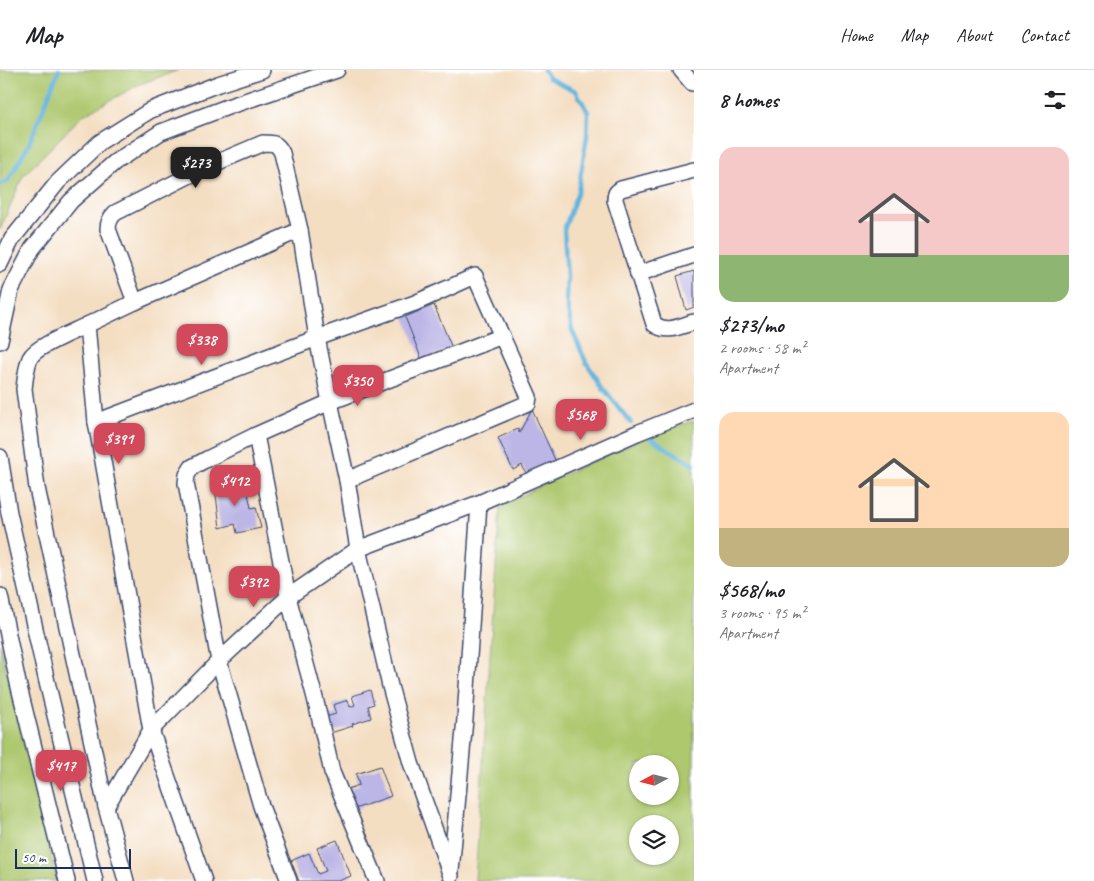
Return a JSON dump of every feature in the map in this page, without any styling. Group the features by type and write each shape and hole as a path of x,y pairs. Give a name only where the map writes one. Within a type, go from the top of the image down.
{"street":[{"path":"0,264 12,238 58,182 100,142 151,110 218,84 262,70"},
{"path":"0,341 11,290 32,248 71,201 115,162 161,132 230,106 338,70"},
{"path":"681,70 694,83"},
{"path":"151,110 161,132"},
{"path":"135,302 108,229 111,216 212,165 263,143 274,143 279,147 300,230 318,338 347,480 358,549 390,686 411,763 451,878"},
{"path":"694,170 621,189 615,195 654,324 660,329 668,330 694,322"},
{"path":"126,881 106,807 37,488 24,389 30,357 38,348 135,302 300,230"},
{"path":"638,274 694,255"},
{"path":"96,422 415,302 475,276 528,397 528,403 347,480"},
{"path":"87,325 96,422 152,730 204,881"},
{"path":"289,881 261,806 219,661 186,483 187,474 192,467 207,459 330,402 502,336"},
{"path":"106,807 152,730 219,661 288,597 358,549 479,503 637,433 694,410"},
{"path":"256,435 288,597 315,698 332,772 377,881"},
{"path":"0,457 9,513 47,682 96,881"},
{"path":"451,878 466,718 479,503"},
{"path":"0,596 18,683 67,881"},
{"path":"50,809 77,806"}],"green space":[{"path":"0,70 179,70 140,84 83,115 23,176 0,230"},
{"path":"694,421 694,881 475,881 500,507 556,478 660,431"},
{"path":"0,643 8,680 57,881 0,881"}],"building":[{"path":"694,271 694,307 686,310 677,276"},
{"path":"434,305 452,348 422,360 405,317"},
{"path":"532,409 556,462 527,475 522,465 513,470 498,438 518,429 519,433"},
{"path":"214,478 243,483 245,493 248,493 251,508 256,507 261,528 237,533 235,524 220,528"},
{"path":"370,690 374,704 368,706 371,718 327,734 322,718 336,714 333,705 348,700 350,707 355,705 352,696"},
{"path":"380,766 391,796 349,811 342,791 359,785 356,774"},
{"path":"337,840 351,876 338,881 299,881 291,861 309,853 318,874 326,871 317,848"}],"waterway":[{"path":"0,184 8,181 29,144 59,70"},
{"path":"544,70 549,78 576,91 588,112 587,136 578,191 564,230 567,277 566,299 572,330 586,362 603,388 631,423"},
{"path":"647,436 694,465"}]}
